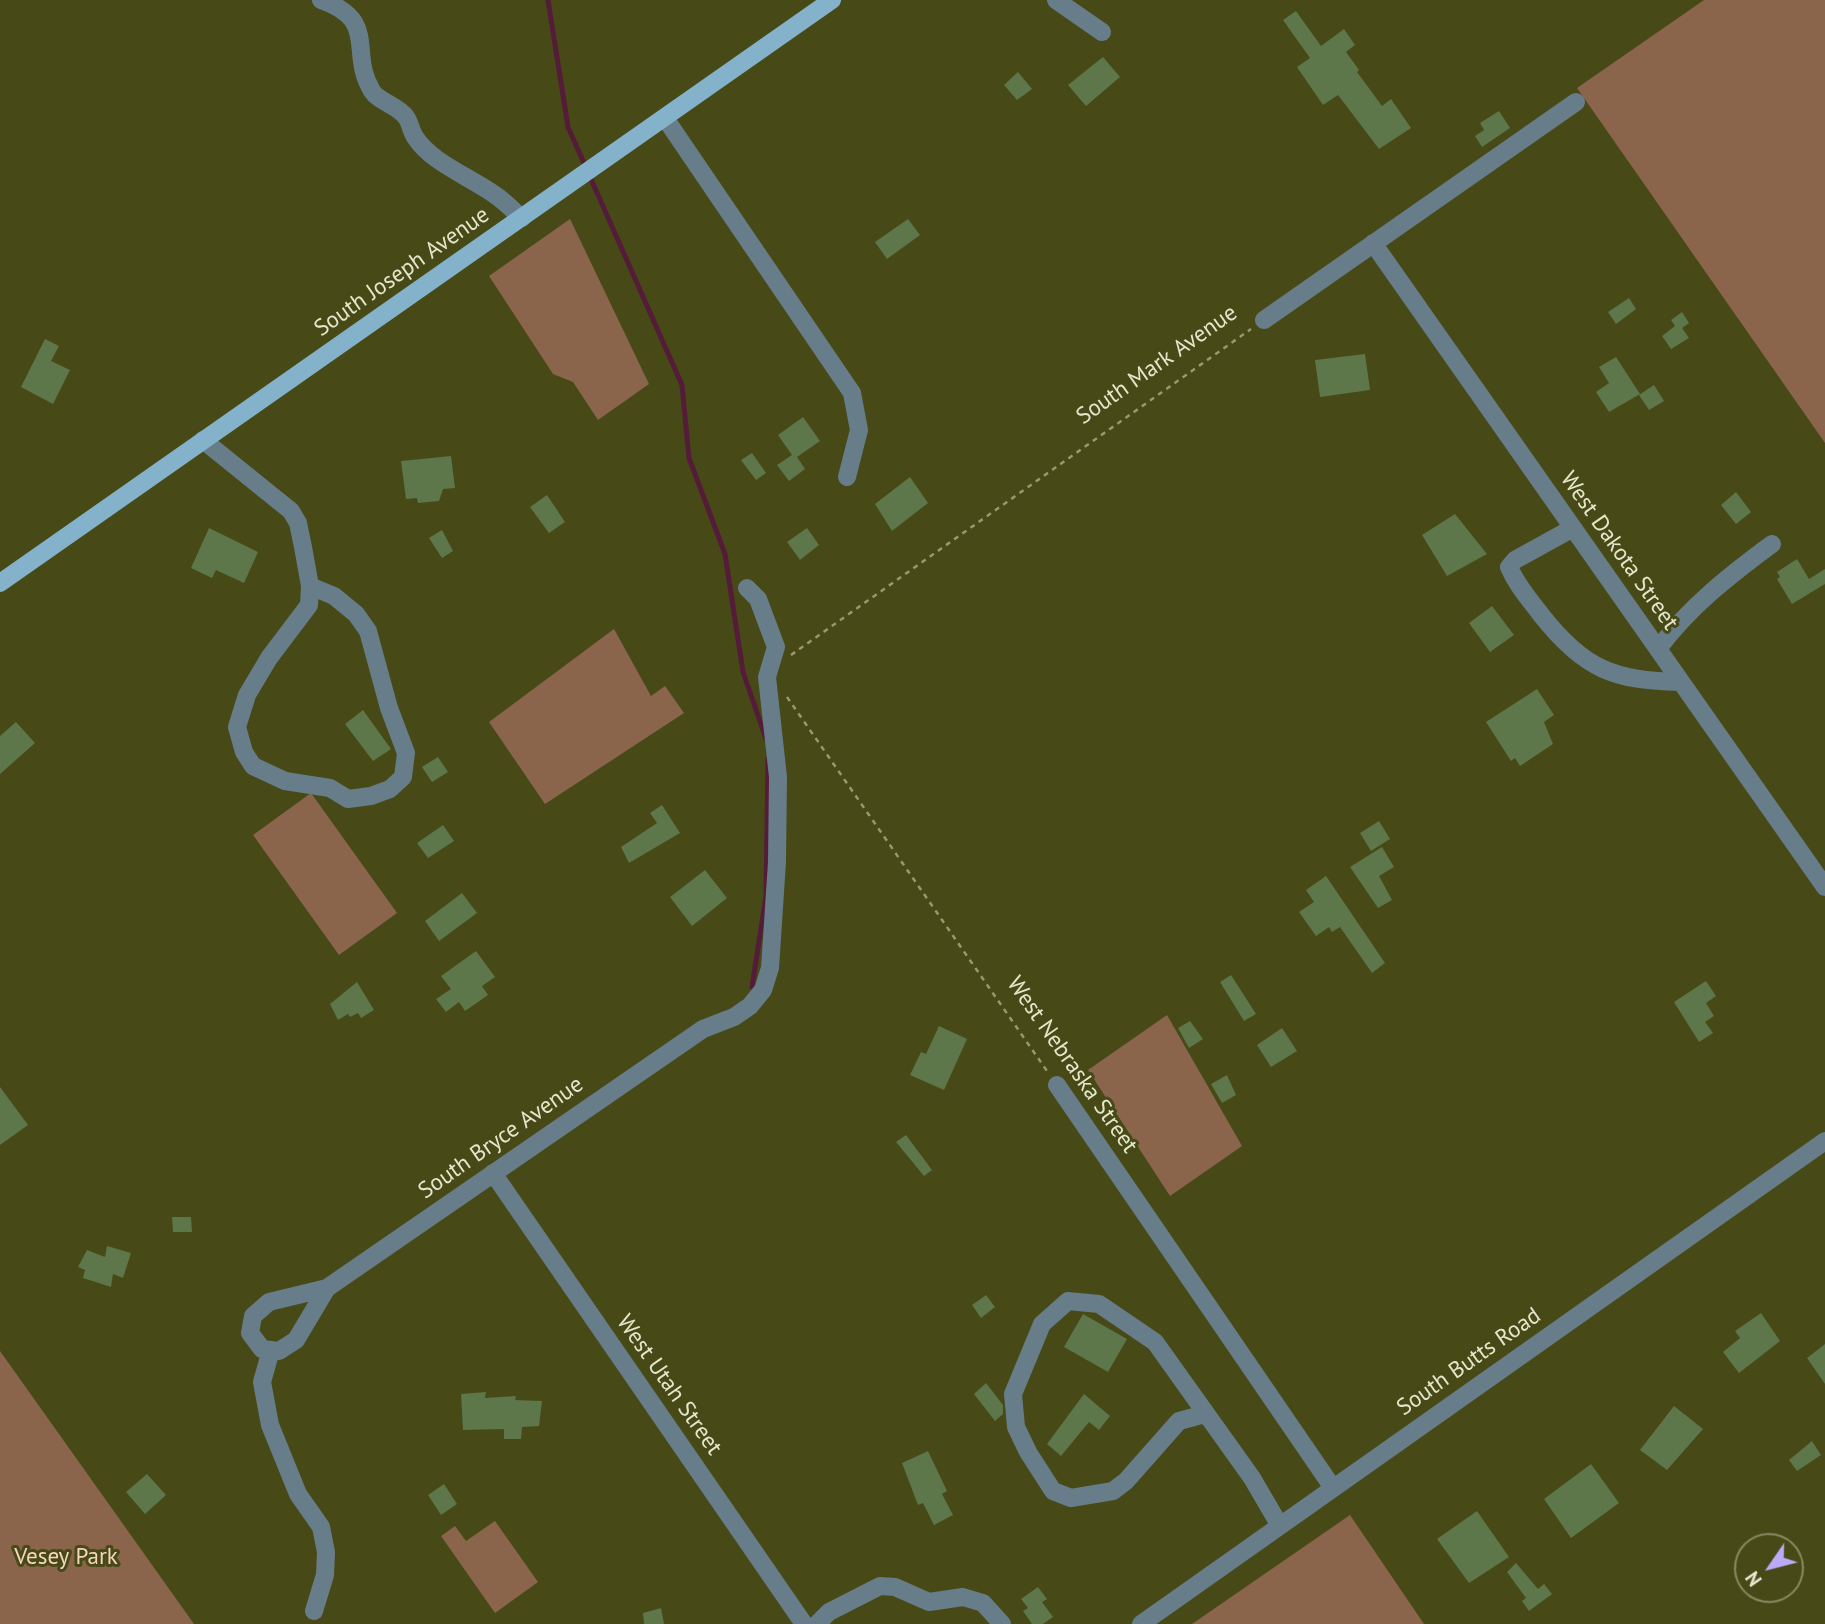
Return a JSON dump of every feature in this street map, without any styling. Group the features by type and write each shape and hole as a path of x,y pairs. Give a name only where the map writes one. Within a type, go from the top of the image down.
{"main road":[{"name":"South Joseph Avenue","path":"0,583 832,0"}],"street":[{"path":"321,0 344,8 361,35 364,74 373,94 406,117 415,138 437,157 499,197 522,218"},
{"path":"1056,0 1102,32"},
{"name":"South Mark Avenue","path":"1264,320 1576,102"},
{"path":"665,118 852,393 859,430 847,477"},
{"name":"West Dakota Street","path":"1373,243 1825,887"},
{"path":"203,440 291,511 298,523 310,586 309,606 247,695 237,727 244,752 253,766 285,781 330,788 348,799 371,796 390,789 403,777 406,753 377,669 368,631 356,614 334,596 310,586"},
{"path":"1573,528 1515,559 1509,567 1516,582 1566,646 1593,666 1645,681 1681,682"},
{"path":"1658,649 1673,628 1702,600 1772,544"},
{"name":"South Bryce Avenue","path":"327,1289 296,1340 279,1351 262,1349 250,1333 253,1316 268,1302 327,1289 703,1029 734,1017 750,1006 763,990 770,968 777,862 778,777 767,677 776,647 758,599 747,588"},
{"name":"West Nebraska Street","path":"1057,1085 1333,1488"},
{"name":"South Butts Road","path":"1141,1624 1825,1141"},
{"name":"West Utah Street","path":"493,1173 804,1624"},
{"path":"1205,1414 1179,1421 1126,1481 1113,1491 1072,1498 1053,1491 1028,1452 1016,1427 1013,1394 1042,1324 1068,1301 1099,1304 1155,1342 1252,1478 1280,1526"},
{"path":"271,1350 262,1382 271,1426 298,1494 321,1527 326,1552 325,1575 314,1611"},
{"path":"817,1624 829,1612 880,1586 895,1587 929,1602 963,1597 983,1603 1002,1624"}],"path":[{"name":"South Mark Avenue","path":"792,655 1264,320"},
{"name":"West Nebraska Street","path":"785,693 1057,1085"}],"green space":[{"path":"1704,0 1825,0 1825,443 1577,88"},
{"path":"570,219 649,384 598,420 573,382 553,374 489,276"},
{"path":"614,629 651,696 665,686 684,713 545,804 489,722"},
{"path":"311,793 397,913 339,955 253,835"},
{"path":"1167,1015 1242,1146 1170,1196 1088,1070"},
{"name":"Vesey Park","path":"0,1351 194,1624 0,1624"},
{"path":"1350,1515 1424,1624 1192,1624"},
{"path":"495,1521 538,1582 495,1613 441,1536 455,1526 466,1541"}],"building":[{"path":"1296,11 1321,46 1344,29 1355,45 1346,52 1359,70 1357,72 1382,106 1391,99 1411,128 1379,149 1338,95 1323,105 1297,67 1310,58 1283,20"},
{"path":"1103,57 1120,77 1086,106 1068,85"},
{"path":"1018,72 1032,89 1017,100 1004,85"},
{"path":"1499,111 1510,128 1482,147 1475,136 1484,130 1480,123"},
{"path":"908,219 920,235 887,259 875,242"},
{"path":"1629,298 1636,309 1616,324 1608,312"},
{"path":"1682,312 1689,323 1682,328 1689,338 1671,349 1662,336 1675,326 1671,320"},
{"path":"45,339 59,346 51,361 70,370 53,404 21,387"},
{"path":"1365,354 1370,390 1320,397 1315,360"},
{"path":"1616,357 1640,394 1609,412 1596,392 1609,383 1599,367"},
{"path":"1654,385 1664,401 1649,410 1639,395"},
{"path":"803,417 820,441 797,457 805,469 789,481 777,465 792,455 778,435"},
{"path":"752,453 766,473 756,480 741,460"},
{"path":"451,456 455,488 443,489 439,501 418,503 417,498 406,499 401,461"},
{"path":"910,477 928,503 892,531 875,504"},
{"path":"1736,492 1751,512 1736,524 1721,505"},
{"path":"547,495 565,522 549,533 530,507"},
{"path":"1455,514 1487,554 1447,576 1422,535"},
{"path":"209,528 258,552 244,583 216,570 212,578 191,568"},
{"path":"807,528 819,545 800,560 787,542"},
{"path":"442,530 453,551 442,558 429,538"},
{"path":"1797,559 1809,579 1825,569 1825,584 1792,604 1777,579 1780,577 1777,572"},
{"path":"1492,606 1514,635 1490,652 1469,623"},
{"path":"1537,689 1554,715 1544,722 1553,744 1520,766 1515,758 1511,761 1486,722"},
{"path":"363,710 391,749 373,761 345,724"},
{"path":"16,722 35,743 0,774 0,736"},
{"path":"438,757 448,772 432,782 422,767"},
{"path":"662,805 680,833 629,863 621,847 657,823 650,813"},
{"path":"1379,821 1390,839 1371,851 1360,833"},
{"path":"443,825 454,841 428,858 417,843"},
{"path":"1382,847 1394,867 1379,876 1392,900 1378,908 1350,867"},
{"path":"705,870 727,898 692,926 670,897"},
{"path":"1326,876 1385,963 1372,973 1340,927 1332,932 1329,927 1316,936 1299,912 1314,902 1306,890"},
{"path":"462,893 477,913 439,941 425,921"},
{"path":"476,951 495,977 482,986 488,995 465,1011 459,1002 446,1012 436,999 451,989 441,976"},
{"path":"1231,975 1256,1014 1244,1021 1220,982"},
{"path":"1706,981 1716,996 1706,1003 1714,1016 1705,1022 1713,1033 1699,1042 1674,1002"},
{"path":"357,982 374,1010 361,1018 358,1013 350,1017 348,1014 338,1020 330,1004"},
{"path":"1190,1021 1203,1039 1189,1048 1178,1028"},
{"path":"939,1026 967,1039 944,1090 910,1075 921,1052 926,1054"},
{"path":"1282,1028 1297,1051 1271,1067 1257,1045"},
{"path":"1227,1075 1236,1095 1222,1103 1211,1084"},
{"path":"0,1087 28,1125 0,1145"},
{"path":"906,1135 932,1170 924,1176 896,1142"},
{"path":"172,1217 191,1217 192,1232 173,1232"},
{"path":"107,1246 131,1253 123,1278 113,1274 111,1287 83,1278 85,1270 78,1267 87,1250 105,1257"},
{"path":"986,1295 995,1307 981,1318 972,1305"},
{"path":"1761,1313 1780,1341 1739,1373 1723,1352 1740,1338 1735,1331"},
{"path":"1083,1314 1127,1339 1108,1372 1064,1347"},
{"path":"1825,1344 1825,1384 1807,1358"},
{"path":"986,1383 1003,1405 1003,1414 995,1421 974,1394"},
{"path":"486,1392 485,1398 516,1396 515,1400 542,1401 539,1426 522,1427 521,1439 504,1439 504,1429 463,1430 461,1394"},
{"path":"1084,1394 1110,1416 1099,1430 1089,1422 1061,1456 1047,1444"},
{"path":"1674,1406 1703,1429 1667,1470 1640,1450"},
{"path":"1812,1441 1821,1455 1797,1471 1789,1460"},
{"path":"928,1451 947,1491 942,1494 953,1515 934,1525 923,1503 918,1505 902,1463"},
{"path":"1591,1464 1619,1503 1571,1538 1544,1499"},
{"path":"147,1474 166,1495 145,1514 126,1492"},
{"path":"444,1484 457,1504 441,1515 428,1495"},
{"path":"1477,1511 1509,1557 1469,1583 1437,1539"},
{"path":"1516,1563 1538,1589 1544,1584 1552,1594 1529,1611 1522,1601 1526,1598 1507,1572"},
{"path":"1038,1587 1047,1599 1042,1602 1053,1617 1043,1624 1032,1624 1023,1611 1028,1608 1021,1599"},
{"path":"661,1608 664,1624 644,1624 643,1613"}],"waterway":[{"path":"548,0 568,127 682,385 689,458 725,554 743,672 766,739"},
{"path":"752,987 766,896 768,759"}]}
